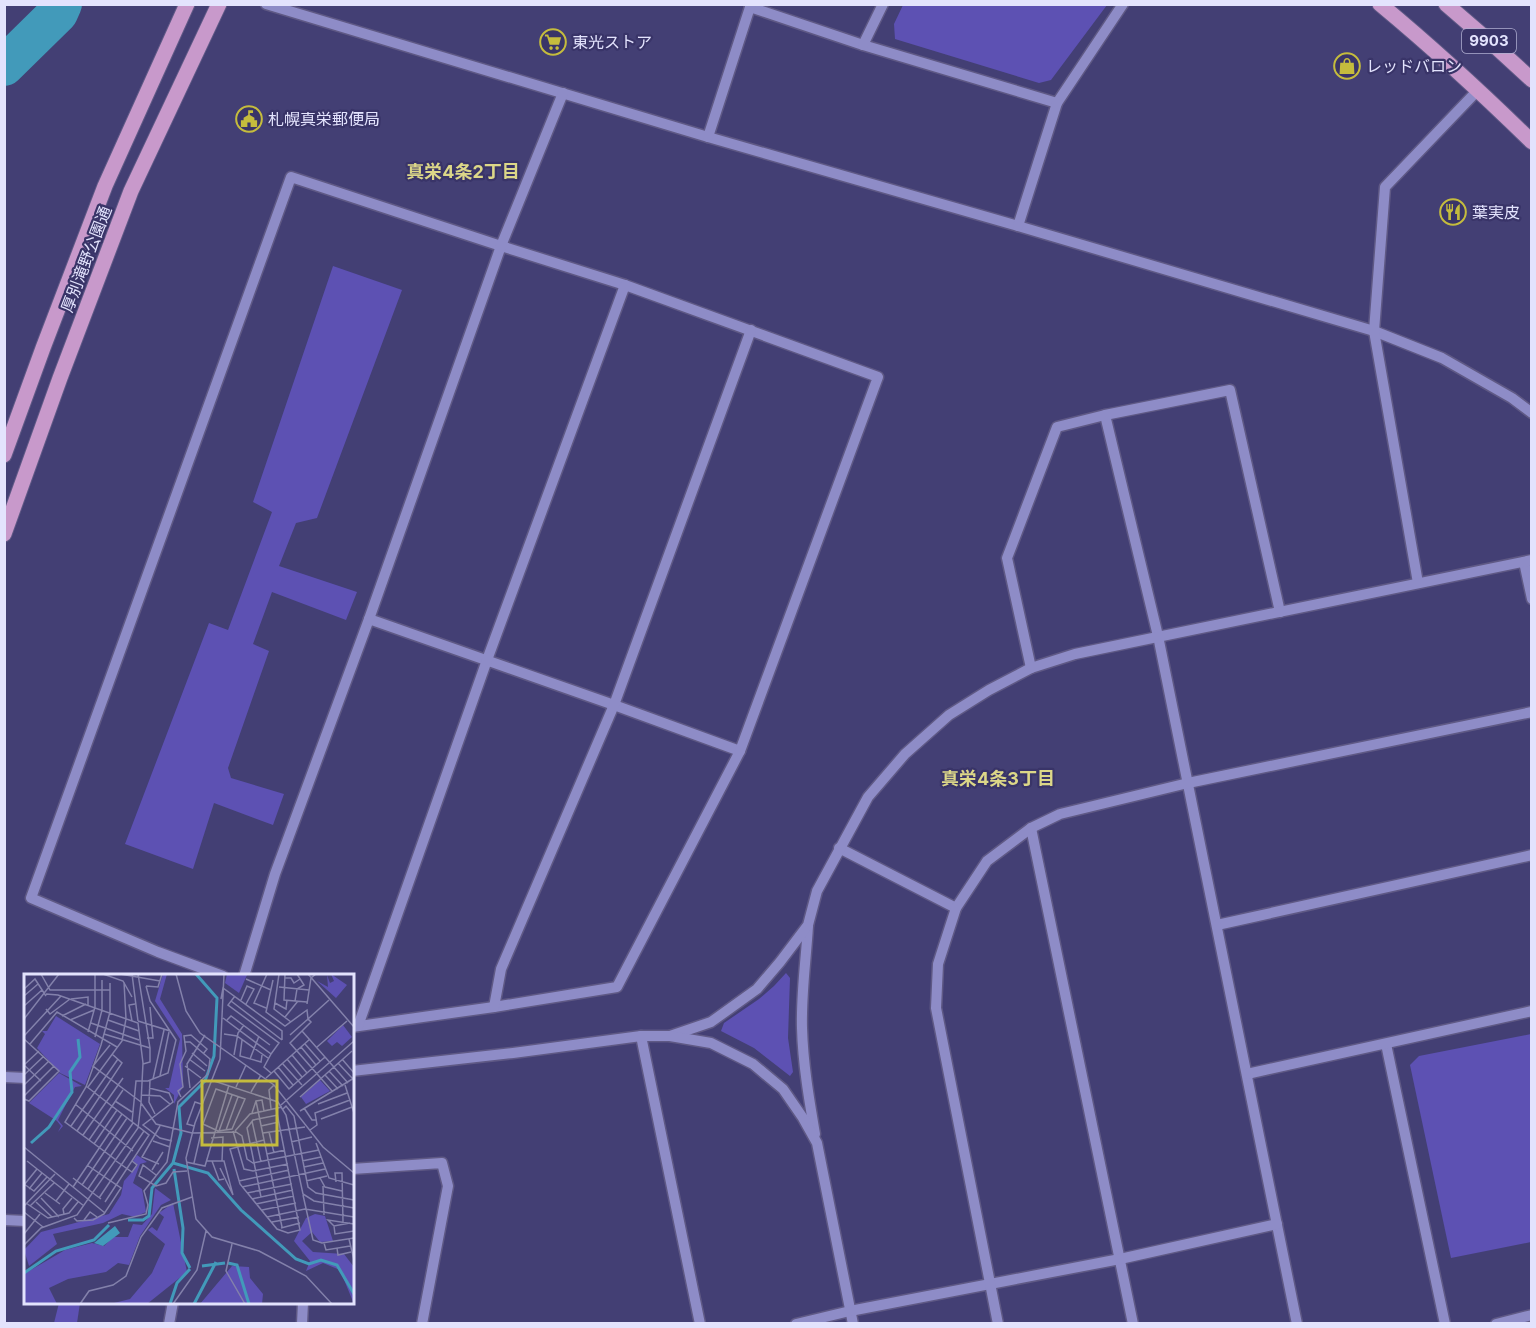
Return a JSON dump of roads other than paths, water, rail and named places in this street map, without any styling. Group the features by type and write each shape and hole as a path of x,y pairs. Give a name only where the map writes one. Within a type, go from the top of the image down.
{"main road":[{"name":"厚別滝野公園通","path":"4,455 105,186 187,4"},
{"name":"厚別滝野公園通","path":"4,534 131,191 219,4"},
{"name":"9903","path":"1380,4 1478,90 1532,142"},
{"name":"9903","path":"1446,4 1532,80"}],"street":[{"path":"266,4 708,137 1374,332 1442,358 1512,398 1532,413"},
{"path":"863,45 883,4"},
{"path":"1018,226 1057,103 1123,4"},
{"path":"708,137 750,6 863,45 1057,103"},
{"path":"1418,583 1374,332 1385,187 1478,90"},
{"path":"244,974 275,874 369,619 501,246 563,93"},
{"path":"220,974 158,952 31,898 291,177 625,285 878,377 740,751 617,987 355,1027 625,285"},
{"path":"494,1007 501,969 614,705 751,330"},
{"path":"1031,668 1006,558 1057,427 1105,415 1230,390 1280,612"},
{"path":"1105,415 1158,636 1297,1323"},
{"path":"853,1323 806,1077 802,1027 808,925 817,891 839,848 868,797 905,754 949,715 989,690 1031,668 1076,654 1528,561 1532,599"},
{"path":"369,619 740,751"},
{"path":"998,1323 936,1008 938,964 956,908 987,861 1031,828 1060,814 1188,783 1532,712"},
{"path":"1031,828 1133,1323"},
{"path":"839,848 956,908"},
{"path":"1217,925 1532,855"},
{"path":"670,1036 711,1022 757,989 808,925"},
{"path":"1247,1074 1532,1011"},
{"path":"354,1071 641,1036 670,1036 711,1043 753,1064 783,1089 817,1143"},
{"path":"641,1036 700,1323"},
{"path":"1386,1044 1445,1323"},
{"path":"4,1077 24,1078"},
{"path":"354,1169 442,1163 448,1186 422,1323"},
{"path":"4,1220 24,1221"},
{"path":"796,1323 1120,1260 1277,1224"},
{"path":"168,1323 173,1304"},
{"path":"302,1323 303,1304"},
{"path":"1496,1323 1532,1315"}],"waterway":[{"path":"4,66 58,13 62,4"}],"place":[{"name":"東光ストア","path":"553,42"},
{"name":"レッドバロン","path":"1347,66"},
{"name":"札幌真栄郵便局","path":"249,119"},
{"name":"葉実皮","path":"1453,212"}],"district":[{"name":"真栄4条2丁目","path":"463,172"},
{"name":"真栄4条3丁目","path":"998,779"}]}
